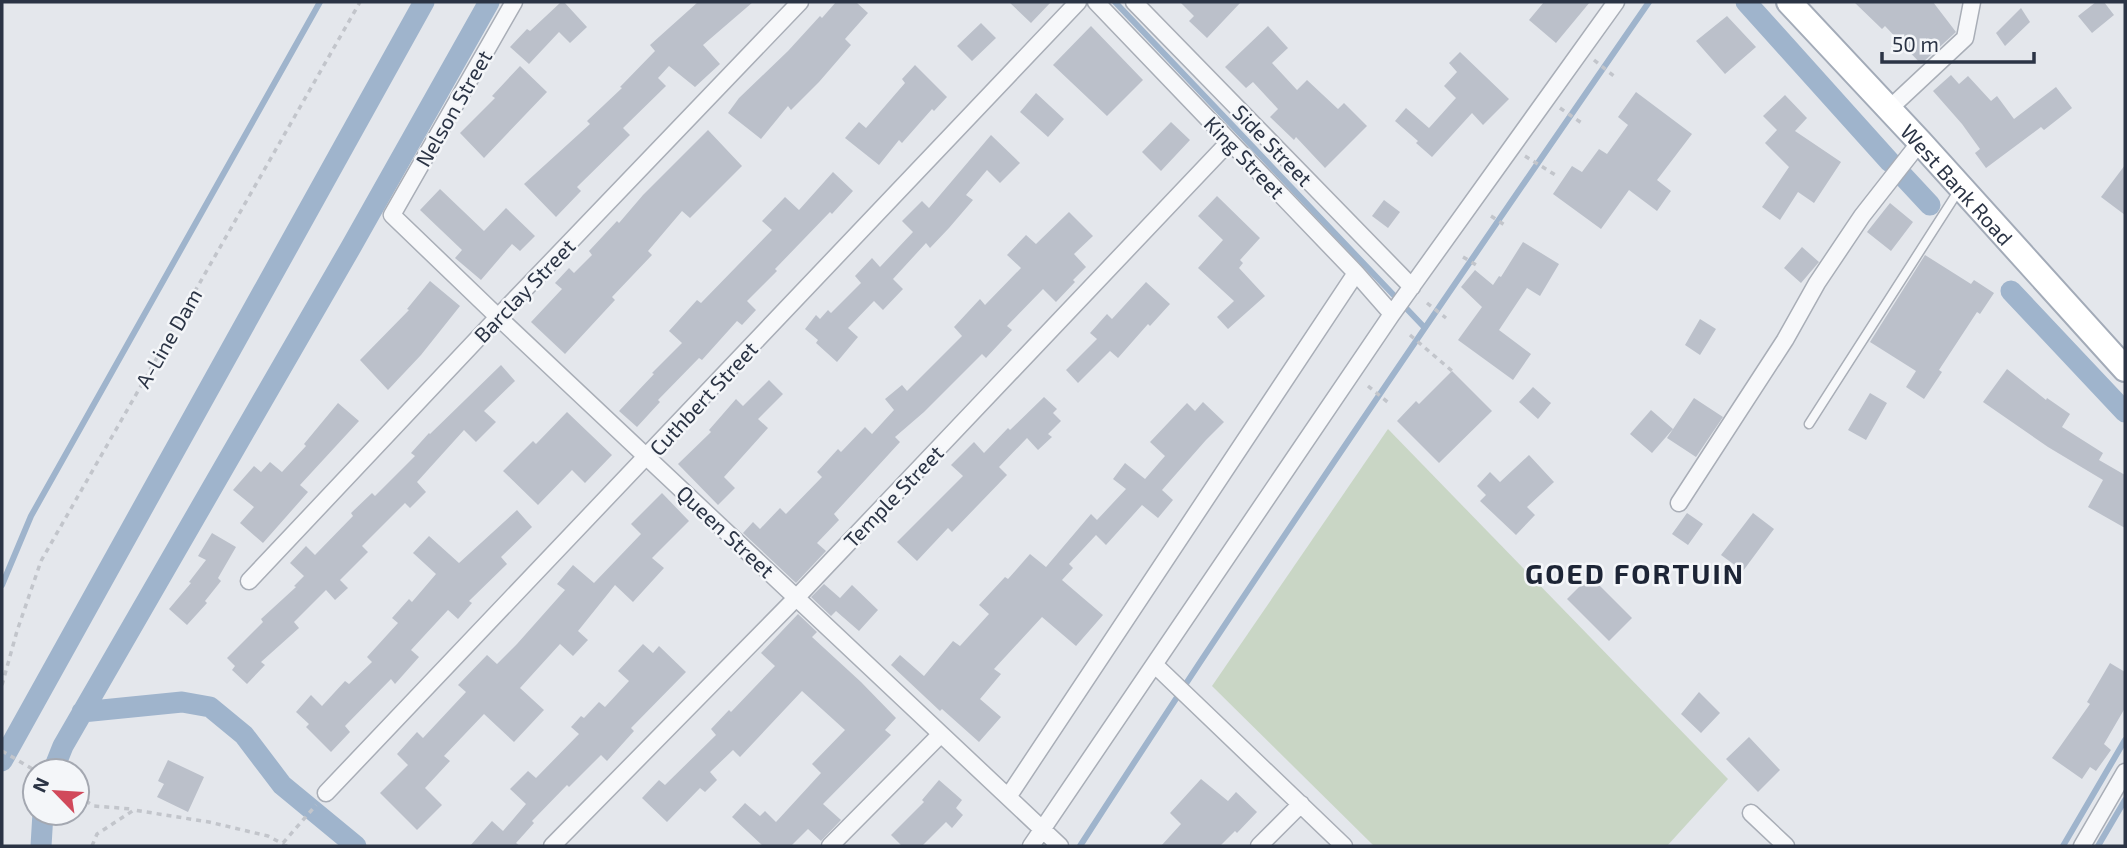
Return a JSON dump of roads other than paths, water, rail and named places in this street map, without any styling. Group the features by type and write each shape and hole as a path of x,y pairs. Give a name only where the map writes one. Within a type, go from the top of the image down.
{"main road":[{"name":"West Bank Road","path":"1789,2 2125,369"}],"street":[{"name":"Nelson Street","path":"392,215 514,2"},
{"name":"Barclay Street","path":"249,581 800,2"},
{"name":"Cuthbert Street","path":"326,793 1078,2"},
{"name":"King Street","path":"1096,2 1356,273 1392,314"},
{"name":"Side Street","path":"1134,2 1412,288"},
{"path":"1031,846 1392,314 1616,2"},
{"path":"1889,109 1965,38 1972,2"},
{"name":"Temple Street","path":"552,846 796,597 1230,142"},
{"path":"1679,503 1785,340 1817,283 1862,216 1920,142"},
{"name":"Queen Street","path":"392,215 940,736 1060,846"},
{"path":"1008,797 1356,273"},
{"path":"1155,665 1344,846"},
{"path":"830,846 940,736"},
{"path":"2082,846 2125,772"},
{"path":"1259,846 1301,804"},
{"path":"1751,813 1786,846"}],"lane":[{"path":"1809,425 1961,188"}],"waterway":[{"path":"2,585 31,516 320,2"},
{"path":"2,761 424,2"},
{"path":"59,757 489,2"},
{"path":"1115,2 1424,327"},
{"path":"1080,846 1361,422 1649,2"},
{"path":"1746,2 1890,162"},
{"path":"1903,176 1930,205"},
{"path":"2011,291 2125,412"},
{"path":"82,712 182,702 210,707 244,735 282,785 356,846"},
{"path":"2063,846 2125,740"},
{"path":"2098,846 2125,800"},
{"path":"41,846 42,827"}],"district":[{"name":"GOED FORTUIN","path":"1635,573"}]}
